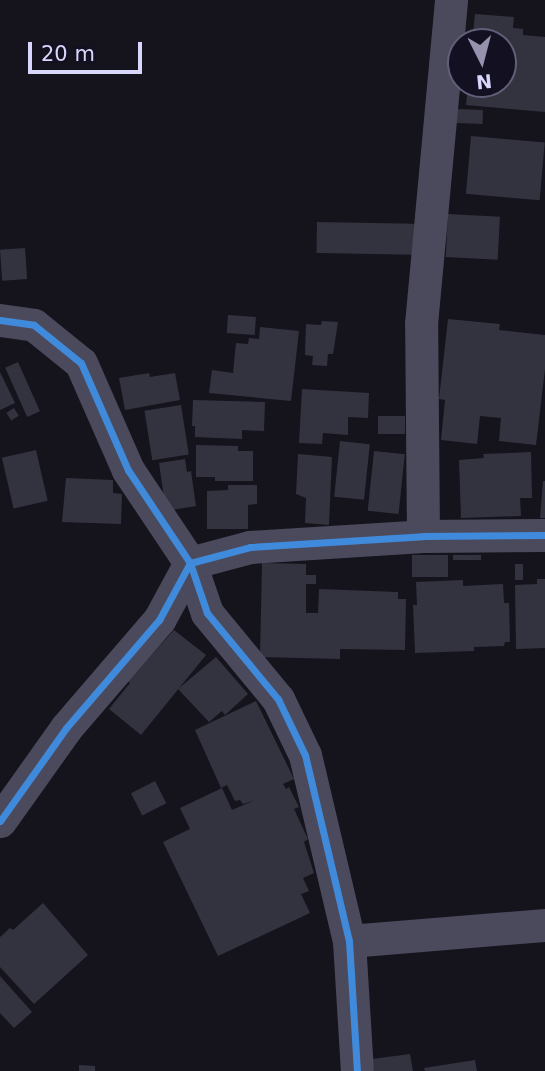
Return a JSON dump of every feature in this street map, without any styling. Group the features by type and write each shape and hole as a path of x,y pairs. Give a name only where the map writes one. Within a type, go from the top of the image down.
{"street":[{"path":"422,536 421,324 451,0"},
{"path":"0,320 34,325 81,363 128,470 190,563 207,613 278,699 305,755 349,941 357,1071"},
{"path":"0,821 66,728 159,620 190,563 250,547 422,536 545,536"},
{"path":"349,941 545,925"}],"building":[{"path":"475,14 514,17 513,28 474,28"},
{"path":"517,28 523,29 523,35 545,37 545,112 466,105 467,98 517,98"},
{"path":"457,109 483,110 482,124 457,123"},
{"path":"471,136 545,142 540,200 466,194"},
{"path":"448,214 500,217 498,260 446,257"},
{"path":"317,222 414,224 413,255 316,253"},
{"path":"25,248 27,279 2,281 0,250"},
{"path":"228,315 256,317 255,335 227,333"},
{"path":"448,319 500,324 499,330 545,335 545,369 536,445 499,441 501,418 480,416 477,444 441,440 445,400 439,399"},
{"path":"322,321 338,322 333,354 328,354 327,366 312,365 313,356 305,355 306,324 321,325"},
{"path":"260,327 299,331 291,401 209,393 212,370 233,373 236,343 248,344 249,338 259,339"},
{"path":"18,362 40,411 27,417 5,368"},
{"path":"0,372 15,403 0,410"},
{"path":"149,373 150,377 175,373 180,400 125,410 119,378"},
{"path":"302,389 369,393 368,418 348,417 348,435 323,433 322,444 299,443"},
{"path":"193,400 265,402 264,431 242,430 242,439 195,437 195,426 192,426"},
{"path":"181,405 189,454 152,460 144,411"},
{"path":"14,408 19,416 11,420 6,413"},
{"path":"378,416 405,416 405,434 378,434"},
{"path":"340,441 370,444 364,500 334,497"},
{"path":"196,445 238,446 238,451 253,451 253,481 215,481 215,477 196,477"},
{"path":"36,450 48,501 14,509 2,458"},
{"path":"374,451 405,454 399,514 368,511"},
{"path":"531,452 532,498 520,498 521,516 461,518 459,460 484,458 483,454"},
{"path":"298,454 332,457 329,525 305,523 306,498 296,494"},
{"path":"185,459 187,472 191,471 196,506 166,511 159,463"},
{"path":"66,478 113,480 113,493 122,494 121,524 62,522"},
{"path":"543,481 545,518 540,518"},
{"path":"228,485 257,485 257,504 248,505 248,529 207,529 207,491 228,490"},
{"path":"412,555 448,555 448,577 412,577"},
{"path":"453,555 481,555 481,560 453,560"},
{"path":"262,563 306,564 306,575 316,575 316,584 306,584 306,613 318,613 319,589 398,592 398,599 406,599 405,650 340,649 340,659 260,657"},
{"path":"515,564 523,564 523,580 515,580"},
{"path":"537,579 545,579 545,648 516,649 515,585 537,584"},
{"path":"463,580 463,586 503,584 504,603 509,603 510,642 505,642 504,646 474,647 474,651 415,653 413,605 417,605 416,582"},
{"path":"174,630 206,655 141,735 109,709 130,683 128,681"},
{"path":"216,657 248,694 225,715 222,711 209,722 178,689"},
{"path":"256,701 294,779 283,784 286,789 289,787 299,807 294,809 308,839 304,842 314,873 303,878 309,891 301,894 310,913 218,956 163,842 190,829 180,808 222,788 232,810 255,800 243,804 240,800 235,801 227,785 221,788 195,730"},
{"path":"155,781 166,803 142,816 131,793"},
{"path":"43,903 88,955 34,1004 0,967 0,937 10,928 13,930"},
{"path":"0,976 32,1012 14,1028 0,1013"},
{"path":"410,1054 413,1071 374,1071 372,1059"},
{"path":"475,1060 477,1071 425,1071 424,1068"},
{"path":"79,1065 95,1066 95,1071 79,1071"}],"cycle path":[{"path":"0,320 34,325 81,363 128,470 190,563 207,613 278,699 305,755 349,941 357,1071"},
{"path":"0,821 66,728 159,620 190,563 250,547 423,536 545,535"}]}
